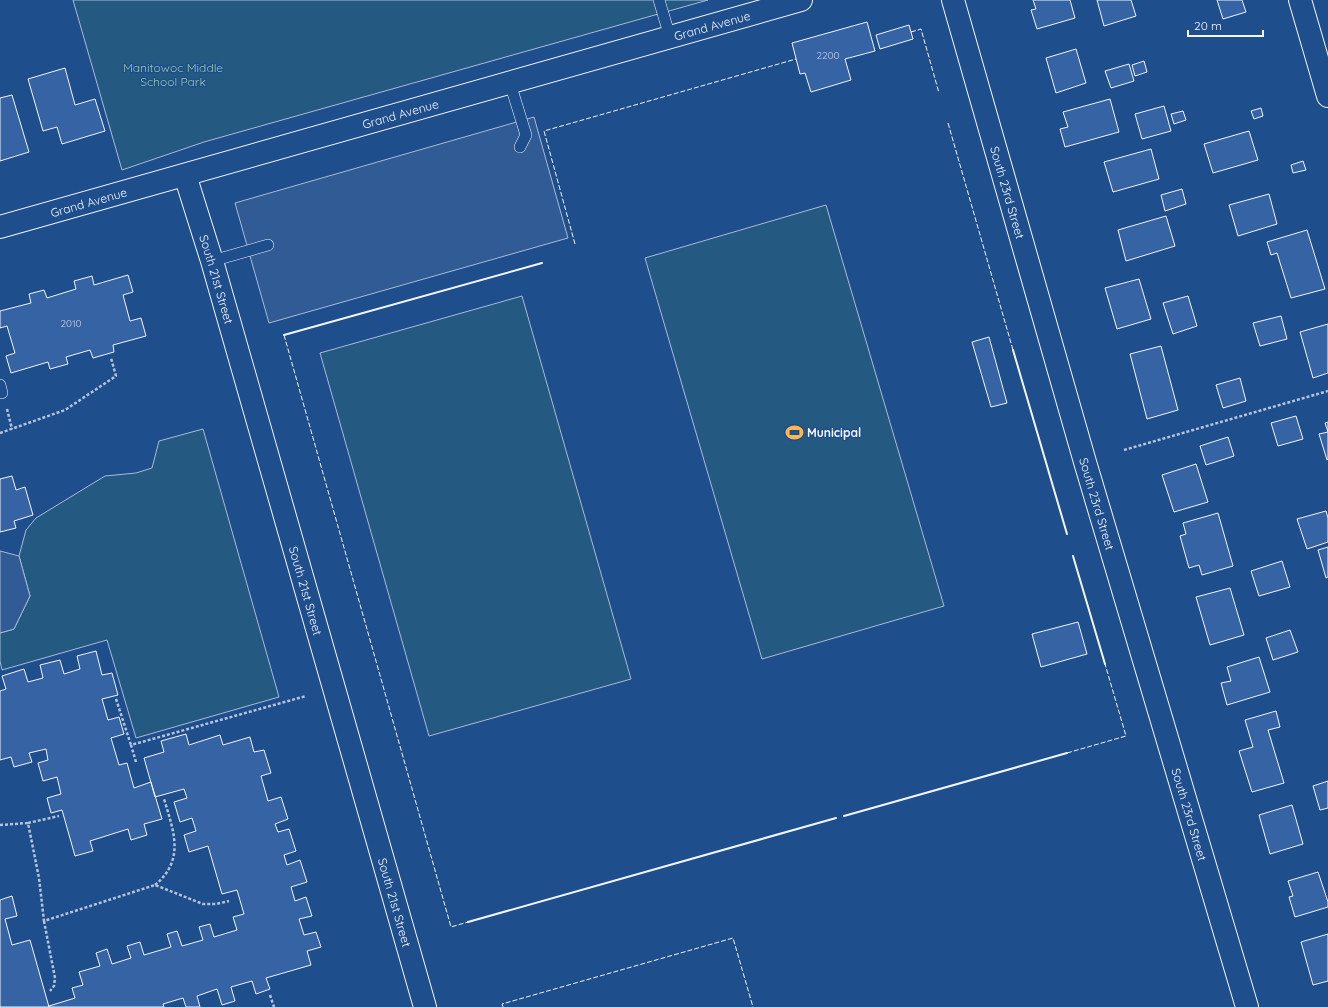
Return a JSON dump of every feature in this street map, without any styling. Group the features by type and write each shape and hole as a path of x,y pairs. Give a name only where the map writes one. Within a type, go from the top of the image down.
{"street":[{"name":"Grand Avenue","path":"0,227 801,0"},
{"name":"South 23rd Street","path":"952,0 1085,462 1247,1007"},
{"path":"1300,0 1328,96"},
{"name":"South 21st Street","path":"185,175 212,262 425,1007"}],"lane":[{"path":"659,0 670,37"},
{"path":"510,83 526,135 520,147"},
{"path":"212,262 268,245"}],"path":[{"path":"0,433 65,410 116,376 111,358"},
{"path":"1124,450 1328,391"},
{"path":"131,745 306,696"},
{"path":"116,699 136,762"},
{"path":"44,921 155,885 164,878 171,865 175,839 164,799"},
{"path":"0,825 28,823 59,816"},
{"path":"28,823 39,878 44,921 55,978 54,986 50,991"},
{"path":"155,885 202,904 216,904 229,901"},
{"path":"270,995 274,1007"}],"green space":[{"name":"Manitowoc Middle School Park","path":"73,0 708,0 204,142 122,170"},
{"name":"Municipal","path":"826,205 944,606 762,659 645,258"},
{"path":"522,296 631,679 429,736 320,353"},
{"path":"203,429 279,697 136,738 107,640 2,670 0,661 0,633 14,629 30,596 19,556 26,530 36,518 105,476 136,473 152,468 159,441"}],"shaded area":[{"path":"534,117 568,238 269,323 235,203"},
{"path":"0,551 19,556 30,596 14,629 0,633"}],"building":[{"path":"1033,0 1070,0 1075,18 1037,29 1031,10 1036,9"},
{"path":"1097,0 1131,0 1136,16 1104,26"},
{"path":"1217,0 1242,0 1246,12 1223,19"},
{"path":"867,22 875,51 845,59 851,80 811,92 805,73 800,74 792,43"},
{"path":"909,25 913,39 880,49 876,35"},
{"path":"1076,49 1086,83 1056,93 1046,58"},
{"path":"1144,61 1147,72 1135,76 1132,65"},
{"path":"1129,64 1134,81 1111,88 1105,71"},
{"path":"65,68 75,105 95,99 105,131 62,144 57,127 43,131 28,79"},
{"path":"12,95 29,152 0,161 0,98"},
{"path":"1110,99 1119,132 1065,147 1060,129 1068,127 1063,112"},
{"path":"1164,106 1171,131 1142,139 1135,114"},
{"path":"1261,108 1263,116 1254,119 1251,111"},
{"path":"1183,111 1186,120 1174,124 1171,114"},
{"path":"1249,131 1258,160 1213,173 1204,144"},
{"path":"1151,149 1159,179 1113,192 1104,162"},
{"path":"1303,161 1306,170 1293,173 1291,165"},
{"path":"1182,189 1186,204 1165,211 1161,195"},
{"path":"1269,194 1277,224 1238,236 1229,205"},
{"path":"1166,216 1175,246 1126,261 1118,230"},
{"path":"1307,230 1325,289 1291,298 1277,253 1271,255 1267,242"},
{"path":"128,275 133,292 123,295 130,321 141,318 146,336 113,345 114,352 93,358 90,350 66,357 68,364 50,369 48,362 11,373 6,356 15,353 7,326 0,328 0,311 31,303 29,294 44,290 47,298 76,289 74,281 92,276 94,285"},
{"path":"1139,279 1151,319 1117,329 1105,288"},
{"path":"1188,296 1197,326 1173,334 1163,303"},
{"path":"1281,316 1287,339 1260,346 1253,323"},
{"path":"1328,324 1328,373 1313,378 1300,332"},
{"path":"989,337 1007,403 991,407 972,342"},
{"path":"1161,346 1178,410 1147,419 1130,354"},
{"path":"1240,378 1246,401 1223,408 1216,385"},
{"path":"1296,416 1303,439 1278,446 1271,423"},
{"path":"1328,422 1328,432 1325,423"},
{"path":"1328,432 1328,459 1327,460 1319,434"},
{"path":"1228,437 1234,456 1206,465 1200,446"},
{"path":"1196,464 1208,502 1174,512 1162,475"},
{"path":"12,476 16,490 25,487 33,515 14,521 16,528 0,532 0,479"},
{"path":"1326,511 1328,518 1328,542 1307,549 1297,519"},
{"path":"1218,513 1233,566 1202,575 1199,565 1189,568 1180,536 1186,534 1183,523"},
{"path":"1328,547 1328,577 1326,578 1318,550"},
{"path":"1282,561 1290,587 1259,596 1251,571"},
{"path":"1230,588 1244,635 1210,645 1196,597"},
{"path":"1078,622 1087,654 1041,667 1032,634"},
{"path":"1290,630 1298,652 1273,660 1266,638"},
{"path":"96,651 102,675 112,673 118,695 102,699 108,720 119,717 124,734 111,738 119,765 127,763 134,788 151,782 162,819 144,824 147,835 131,840 128,829 90,841 93,851 75,856 62,810 51,813 47,798 61,794 57,777 43,781 38,763 48,760 46,749 29,753 32,762 14,767 11,757 0,760 0,691 6,689 2,676 24,669 28,682 43,678 40,665 60,660 64,674 80,669 77,656"},
{"path":"1259,657 1270,692 1227,705 1221,683 1231,681 1227,667"},
{"path":"1276,711 1280,727 1268,730 1284,783 1252,792 1239,751 1253,747 1245,720"},
{"path":"186,734 189,745 220,735 223,745 250,737 254,752 264,750 271,773 261,776 268,801 281,797 288,819 275,824 278,832 289,829 296,851 284,855 287,865 300,860 307,882 291,887 295,901 306,897 312,916 299,919 304,935 316,932 321,947 307,951 311,965 266,978 270,989 256,994 252,981 231,987 235,1001 222,1005 217,989 197,996 200,1007 186,1007 183,998 163,1004 164,1007 49,1007 75,998 72,988 83,985 79,972 100,966 96,953 107,949 112,964 131,958 127,946 140,942 144,955 171,947 167,934 177,931 182,946 203,940 199,927 210,924 214,937 237,930 233,917 244,914 237,890 222,894 208,846 189,852 184,835 196,831 192,818 180,822 174,802 187,798 184,789 155,797 144,758 164,752 161,741"},
{"path":"1328,781 1328,808 1320,810 1313,786"},
{"path":"1292,805 1303,844 1270,854 1259,815"},
{"path":"1318,872 1328,902 1328,907 1295,917 1289,897 1293,896 1288,881"},
{"path":"12,896 17,916 5,919 12,945 30,940 49,1007 0,1007 0,900"},
{"path":"1328,934 1328,981 1313,985 1301,942"}],"fence":[{"path":"911,32 921,29 939,93"},
{"path":"575,244 544,131 796,59"},
{"path":"948,123 1013,350"},
{"path":"284,335 451,927 468,922"},
{"path":"1067,753 1126,736 1105,664"},
{"path":"503,1007 502,1004 733,938 753,1007"}],"wall":[{"path":"284,335 542,263"},
{"path":"1013,350 1067,534"},
{"path":"1073,556 1105,664"},
{"path":"844,816 1067,753"},
{"path":"468,922 836,818"}],"place":[{"name":"Municipal","path":"794,432"}]}
